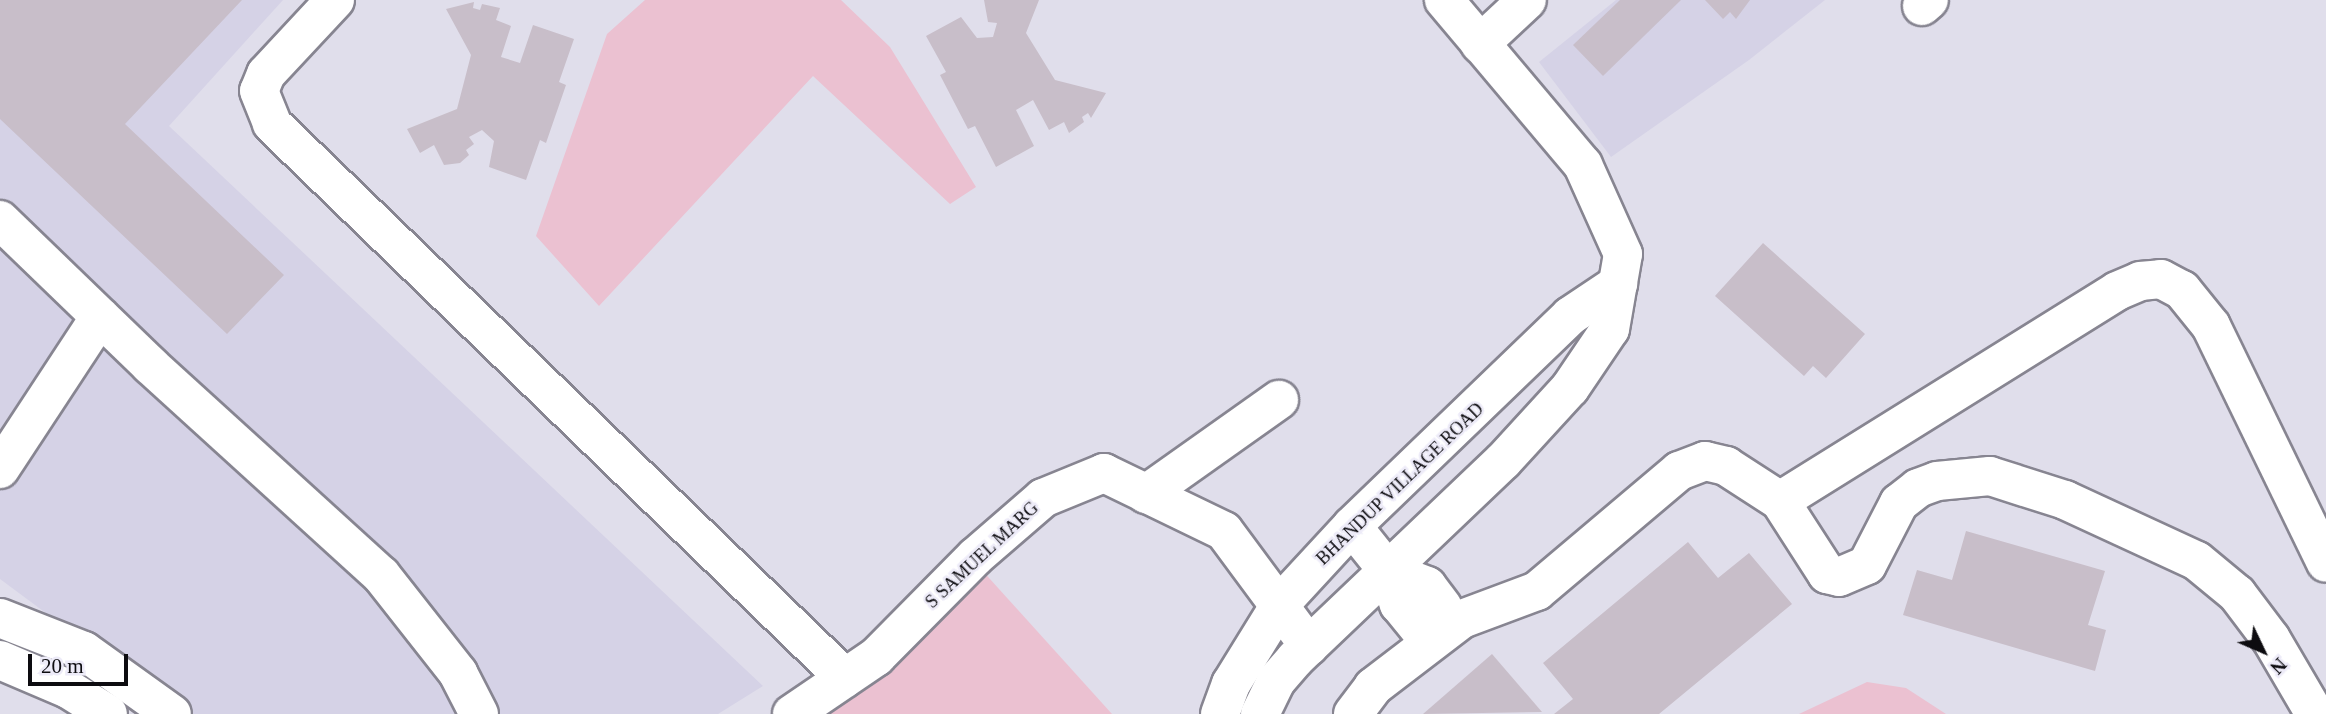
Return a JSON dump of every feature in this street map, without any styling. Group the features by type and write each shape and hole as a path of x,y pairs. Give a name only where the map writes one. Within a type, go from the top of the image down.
{"street":[{"path":"335,0 266,74 259,90 272,124 845,678"},
{"path":"1260,714 1276,681 1309,646 1503,461 1570,388 1610,329 1623,254 1583,165 1444,0"},
{"path":"1480,44 1527,0"},
{"path":"0,220 100,317 381,575 458,673 479,714"},
{"path":"1780,501 2117,291 2140,281 2161,279 2182,290 2211,326 2326,563"},
{"name":"BHANDUP VILLAGE ROAD","path":"1220,714 1231,684 1281,603 1352,526 1570,317 1618,284"},
{"path":"0,469 100,317"},
{"path":"1146,494 1279,400"},
{"path":"1353,714 1373,687 1462,619 1537,592 1692,464 1726,466 1780,501 1827,574 1839,577 1867,565 1899,503 1918,488 1937,481 1990,476 2065,500 2197,561 2237,594 2271,639 2315,714"},
{"name":"S SAMUEL MARG","path":"792,714 876,657 975,557 1043,498 1104,473 1224,531 1281,603 1309,646"},
{"path":"1352,526 1388,571 1427,586 1431,618"},
{"path":"0,618 83,651 172,714"},
{"path":"0,660 68,689 108,714"}],"shaded area":[{"path":"0,0 283,0 169,126 763,686 718,714 182,714 0,579"},
{"path":"645,0 841,0 890,47 976,187 950,204 813,76 599,306 536,236 607,34"},
{"path":"1616,0 1825,0 1749,60 1611,157 1539,62"},
{"path":"980,568 1112,714 813,714"},
{"path":"1867,682 1906,688 1946,714 1799,714"}],"building":[{"path":"0,0 242,0 125,124 284,275 227,334 0,119"},
{"path":"984,0 1039,0 1026,33 1055,80 1106,93 1091,118 1088,113 1082,117 1084,122 1069,133 1064,122 1049,130 1033,100 1016,110 1034,146 996,167 975,126 968,129 940,75 946,72 926,36 961,17 977,38 993,37 997,23 988,22"},
{"path":"1620,0 1681,0 1603,76 1573,45"},
{"path":"1705,0 1750,0 1736,19 1730,12 1723,19"},
{"path":"474,2 473,8 480,10 482,4 500,8 496,20 511,26 501,57 520,63 533,25 574,39 559,82 566,85 546,143 540,140 526,180 489,167 494,141 482,130 469,137 474,144 466,150 469,155 460,163 444,165 434,145 420,153 407,129 457,109 471,55 446,9"},
{"path":"1763,243 1865,334 1826,378 1813,366 1804,376 1715,296"},
{"path":"1966,531 2105,571 2088,625 2106,630 2095,671 1903,615 1917,570 1952,580"},
{"path":"1688,542 1718,578 1749,553 1792,604 1659,714 1554,714 1573,699 1543,663"},
{"path":"1492,654 1542,712 1423,714"}]}
